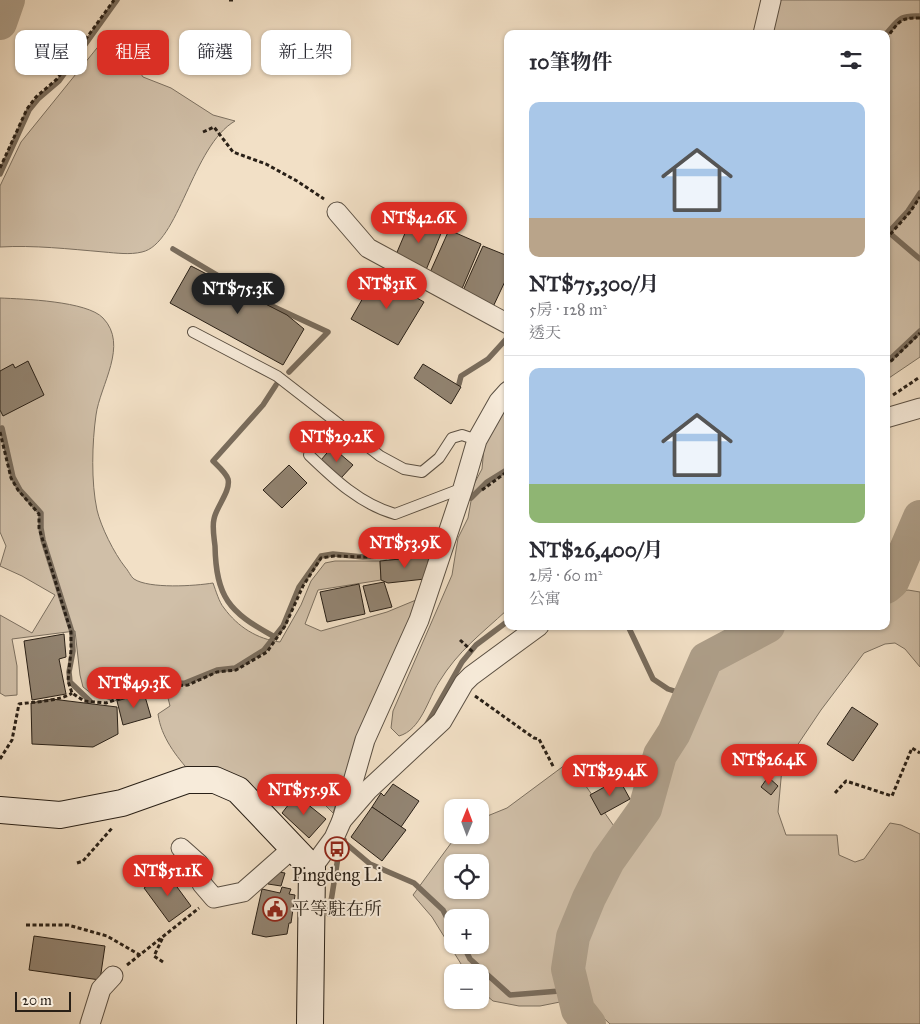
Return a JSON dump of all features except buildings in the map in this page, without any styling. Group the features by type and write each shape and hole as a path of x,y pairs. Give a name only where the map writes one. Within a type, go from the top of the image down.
{"street":[{"path":"765,30 771,0"},
{"path":"337,212 368,248 504,322"},
{"path":"310,1024 312,868 334,838 342,820 365,740 419,620 451,525 472,490 477,440 504,395"},
{"path":"890,417 920,408"},
{"path":"342,820 368,790 442,721 464,684 471,676 534,630"},
{"path":"0,810 60,815 122,803 187,780 215,780 238,790 312,868"},
{"path":"180,848 199,864 202,884 214,898 243,892 293,848"},
{"path":"90,1024 101,989 113,976"}],"lane":[{"path":"193,332 277,376 380,456 404,469 422,472 439,458 452,438 462,435 477,440"},
{"path":"309,456 342,486 383,511 394,514 472,490"}],"path":[{"path":"0,168 27,109 36,97 58,79 114,0"},
{"path":"229,0 235,0"},
{"path":"890,34 901,19 907,17 920,18"},
{"path":"203,132 214,127 233,152 266,164 297,181 325,200 337,212"},
{"path":"890,235 920,197"},
{"path":"890,362 920,333"},
{"path":"890,396 920,377"},
{"path":"0,432 11,478 18,490 39,514 38,528 71,632 72,650 68,681 72,693 84,701 106,703 151,687 188,685 217,672 236,670 266,652 286,626 303,586 321,558 334,556 398,558 432,547 451,525"},
{"path":"472,490 504,474"},
{"path":"460,640 469,649"},
{"path":"0,759 12,740 19,704 65,698 72,693"},
{"path":"472,693 534,738 539,739 554,768"},
{"path":"835,794 846,781 892,796 912,748 920,753"},
{"path":"77,864 83,861 122,818 122,803"},
{"path":"113,976 164,934 214,898"},
{"path":"26,925 68,925 107,936 140,955"},
{"path":"162,962 154,956 164,934"}],"shaded area":[{"path":"781,0 920,0 920,357 890,377 890,30 772,30"},
{"path":"97,48 97,75 142,75 171,88 213,115 235,121 220,133 208,151 166,232 155,245 142,252 123,254 39,247 0,247 0,186 21,142 75,75 87,75 87,60"},
{"path":"0,298 69,304 95,312 103,318 110,329 113,340 113,353 96,415 93,450 94,487 97,510 105,532 117,555 134,579 161,585 184,586 213,583 222,606 235,621 256,635 280,642 301,605 311,581 325,563 335,561 380,561 381,580 318,590 305,624 321,631 387,612 416,600 385,686 358,736 333,813 316,796 283,784 267,799 240,778 191,773 170,746 162,731 158,714 170,706 166,690 159,688 114,701 92,694 83,687 75,631 12,639 17,666 17,695 5,696 0,693 0,615 32,633 55,595 0,566 6,546 0,532"},
{"path":"504,410 504,613 470,643 454,661 439,682 418,721 407,733 399,736 391,728 393,711 452,575 458,538 468,518 474,484 482,469 484,447"},
{"path":"908,590 920,592 920,667 905,649 895,643 885,644 864,653 821,710 782,768 778,812 786,835 837,835 839,855 855,862 864,859 890,823 901,825 920,834 920,1024 610,1024 593,1008 560,1002 540,1006 519,1006 493,1001 489,998 489,964 461,964 455,954 489,954 489,909 444,909 444,936 432,917 413,895 450,844 489,844 489,815 507,808 569,762 630,849 641,827 663,770 710,671 745,646 775,630 890,630 890,595"}],"waterway":[{"path":"0,23 8,0"},
{"path":"0,174 29,110 38,99 59,81 117,0"},
{"path":"890,30 904,17 920,16"},
{"path":"890,231 908,211 920,193"},
{"path":"890,233 920,259"},
{"path":"173,249 259,300 328,332 289,372"},
{"path":"890,359 920,331"},
{"path":"459,384 461,376 488,359 504,341"},
{"path":"273,636 246,619 228,601 222,591 216,564 213,525 215,514 227,489 228,479 226,474 213,461 263,405 276,385"},
{"path":"2,428 13,477 20,490 41,513 43,540 72,632 73,651 69,672 70,682 90,701"},
{"path":"471,498 487,482 504,471"},
{"path":"890,584 920,517"},
{"path":"118,698 150,685 185,683 217,670 235,668 264,650 283,626 299,587 321,556 333,554 363,557 398,555 430,546 436,540"},
{"path":"427,724 462,662 476,645 504,624"},
{"path":"630,630 653,679 668,689 690,696"},
{"path":"589,1024 578,1010 568,969 573,937 589,898 608,861 645,809 660,755 674,733 706,659 760,630"},
{"path":"329,914 339,851 344,840"},
{"path":"344,842 370,864 414,883 444,912"},
{"path":"468,954 470,959 510,995 572,990"}],"place":[{"name":"Pingdeng Li","path":"337,849"},
{"name":"平等駐在所","path":"275,909"}]}
